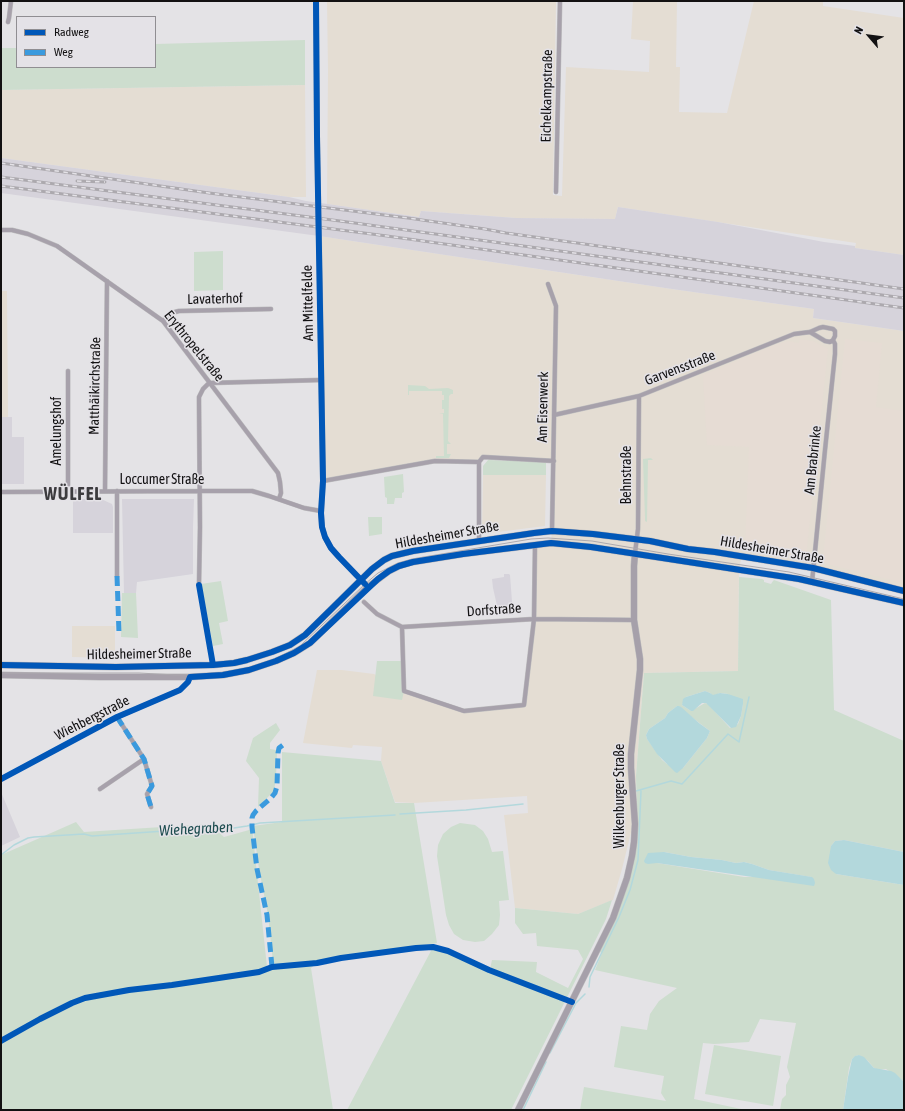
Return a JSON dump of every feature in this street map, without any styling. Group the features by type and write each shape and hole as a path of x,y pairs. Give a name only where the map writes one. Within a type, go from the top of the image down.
{"main road":[{"name":"Hildesheimer Straße","path":"1,666 199,665 247,660 284,647 305,635 372,569 392,556 413,551 552,531 593,534 637,540 813,568 904,591"},
{"name":"Hildesheimer Straße","path":"1,675 190,677 223,675 249,670 276,661 294,653 310,643 368,587 389,571 399,566 463,554 552,543 591,546 812,582 904,603"},
{"name":"Wilkenburger Straße","path":"518,1110 604,936 618,905 627,878 634,842 631,754 640,670 640,659 634,620 635,554"}],"street":[{"path":"8,22 11,1"},
{"name":"Am Mittelfelde","path":"316,1 323,481 321,511 322,527 331,548 368,587"},
{"name":"Eichelkampstraße","path":"556,192 560,1"},
{"name":"Erythropelstraße","path":"1,230 12,230 28,234 57,246 163,321 278,473 281,493 280,500"},
{"name":"Matthäikirchstraße","path":"105,491 107,282"},
{"name":"Am Eisenwerk","path":"548,284 556,306 552,531"},
{"name":"Lavaterhof","path":"163,321 171,313 179,311 271,309"},
{"name":"Garvensstraße","path":"554,415 639,396 794,334 810,332 819,328 830,328 835,331 833,340"},
{"path":"810,332 825,341 830,342 833,340"},
{"name":"Am Brabrinke","path":"812,582 835,354 835,344 833,340"},
{"name":"Amelungshof","path":"68,371 68,492"},
{"path":"199,585 199,397 203,390 210,383 321,380"},
{"name":"Behnstraße","path":"635,554 638,530 639,396"},
{"path":"479,542 479,462 483,457 554,461"},
{"path":"323,481 435,461 479,462"},
{"path":"117,491 117,576"},
{"name":"Loccumer Straße","path":"1,492 252,492 304,508 321,511"},
{"path":"364,602 377,614 402,627 404,691 464,711 524,705 534,619 535,545"},
{"name":"Dorfstraße","path":"402,627 534,619 634,620"},
{"name":"Wiehbergstraße","path":"1,779 117,718 180,690 188,682 190,677"},
{"path":"117,718 144,759 152,786 147,794 151,807"},
{"path":"100,789 144,759"}],"shaded area":[{"path":"327,1 556,1 553,195 562,196 566,67 649,72 650,41 631,39 633,1 677,1 676,67 680,67 679,112 727,113 754,1 823,1 823,6 904,18 904,255 855,248 856,243 618,207 615,219 516,218 421,211 419,217 327,204"},
{"path":"305,85 306,197 289,197 1,158 1,90"},
{"path":"1,158 289,197 306,201 419,217 421,211 516,218 615,219 618,207 718,222 824,242 855,246 855,248 904,255 904,331 813,318 814,309 319,236 1,193"},
{"path":"319,236 814,309 813,318 904,331 904,591 742,555 739,569 738,671 644,673 636,776 637,808 613,900 578,914 515,908 504,815 528,813 527,796 414,803 395,802 381,761 382,747 353,745 352,748 303,743 317,670 342,670 374,674 404,693 464,713 522,707 532,618 534,545 551,543 552,531 554,461 483,457 479,462 435,461 323,481"},
{"path":"1,291 7,291 8,417 1,417"},
{"path":"800,339 813,341 828,349 806,555 801,557 745,548 749,447 707,445 703,375 772,346 788,341 799,343"},
{"path":"845,339 882,343 876,407 904,411 904,583 827,564 823,559"},
{"path":"1,417 12,417 12,437 24,437 24,484 1,484"},
{"path":"483,475 546,475 545,526 482,534"},
{"path":"73,499 101,499 112,504 113,533 73,533"},
{"path":"122,499 194,499 193,574 137,582 136,593 124,593"},
{"path":"504,574 510,575 513,615 503,615 503,609 498,610 493,588 492,579 504,577"},
{"path":"72,626 115,626 115,658 72,657"},
{"path":"1,792 20,837 1,846"}],"green space":[{"path":"305,40 305,85 1,90 1,48 16,48 16,68 156,68 156,44"},
{"path":"223,251 223,290 194,291 194,252"},
{"path":"408,385 425,386 429,389 448,388 453,390 453,394 449,396 448,441 451,444 447,444 447,454 451,454 449,458 436,458 436,456 444,456 443,414 439,414 444,413 444,409 442,409 442,400 444,400 444,395 442,395 442,391 409,391 408,395"},
{"path":"651,458 653,460 648,460 647,522 645,521 643,459"},
{"path":"488,460 546,462 546,475 483,475 483,466"},
{"path":"403,474 404,492 402,493 402,498 395,498 394,504 387,504 387,498 385,497 384,477"},
{"path":"368,517 382,517 382,534 369,536"},
{"path":"739,577 762,579 764,582 771,584 774,580 831,600 834,710 904,741 904,852 844,840 835,841 831,846 836,874 904,885 904,1086 903,1081 886,1069 878,1070 874,1068 868,1061 859,1055 852,1059 849,1068 843,1110 780,1110 782,1099 786,1095 786,1085 790,1077 787,1067 796,1023 760,1019 749,1042 714,1044 703,1043 694,1099 746,1110 580,1110 584,1087 666,1101 661,1093 664,1076 614,1067 621,1026 647,1030 650,1014 659,1001 677,988 595,970 602,953 597,951 627,878 637,808 636,776 644,673 738,671","holes":["705,691 713,696 720,693 728,694 743,704 738,724 730,728 708,704 705,703 691,711 682,705 686,697","677,706 710,731 707,738 683,768 667,764 662,760 647,739 646,735 649,729 665,718 668,713","664,852 736,863 744,862 769,870 811,877 744,877 657,863"]},
{"path":"221,581 228,621 219,623 223,644 213,646 201,584"},
{"path":"122,593 136,593 138,638 121,637"},
{"path":"377,661 403,661 404,691 402,700 373,696"},
{"path":"276,723 280,730 270,743 270,749 276,750 277,752 274,791 258,807 259,778 246,761 253,738"},
{"path":"282,752 381,761 395,803 414,803 437,943 317,963 311,968 333,1110 1,1110 1,855 76,822 84,832 209,824 224,837 249,830 252,827 267,967 276,965 273,962 268,915 259,869 253,826 282,822"},
{"path":"460,823 475,825 483,831 488,839 492,852 503,851 509,900 499,901 499,925 484,941 475,942 463,940 454,934 446,915 437,856 438,845 443,834 451,827"},
{"path":"612,900 606,919 511,1110 347,1110 433,947 439,948 489,970 524,983 490,969 492,960 537,962 536,972 568,988 583,959 578,950 537,946 536,933 523,934 515,923 515,908 578,914"},
{"path":"714,1045 781,1056 773,1106 705,1094"}],"water":[{"path":"705,691 713,695 720,693 728,694 743,699 741,716 736,727 731,728 706,703 702,703 693,711 682,705 683,699 686,697"},
{"path":"677,706 681,707 710,731 707,738 683,768 677,773 657,754 646,735 649,729 665,718 668,713"},
{"path":"844,840 904,852 904,885 836,874 831,870 828,863 831,846 835,841"},
{"path":"664,852 736,863 744,862 769,870 812,877 815,883 814,886 657,863 645,863 644,861 648,853"},
{"path":"859,1055 864,1057 874,1068 891,1071 903,1081 904,1110 843,1110 852,1059"}],"waterway":[{"path":"636,791 671,781 682,784 728,734 739,742 749,697"},
{"path":"589,987 590,977 619,917 630,890 638,860 641,791"},
{"name":"Wiehegraben","path":"400,814 466,810 523,804"},
{"name":"Wiehegraben","path":"1,855 14,845 28,838 34,837 84,834 92,836 223,827 234,828 260,823 395,815"},
{"path":"550,1053 576,1003 585,994"},
{"path":"523,1110 546,1062"}],"tram line":[{"path":"1,673 139,673 176,675 225,672 249,668 275,659 300,646 365,584 378,573 398,563 412,559 531,539 548,538 592,541 789,572 904,599"}],"railway":[{"path":"1,163 209,193 408,218 904,289"},
{"path":"1,177 340,221 904,298"},
{"path":"77,181 105,182"},
{"path":"1,186 387,236 904,308"}],"marked path":[{"path":"117,576 119,633"},
{"path":"117,717 144,759 152,786 147,794 151,807"},
{"path":"272,967 267,915 257,869 252,818 256,811 275,793 277,786 278,753 279,748 283,745"}],"cycle path":[{"path":"316,1 323,481 321,513 322,527 331,548 365,584"},
{"path":"1,665 116,667 213,665 247,660 290,645 305,635 372,569 392,556 413,551 552,531 650,541 688,549 813,568 904,591"},
{"path":"1,779 117,717 180,690 188,682 190,677 223,675 249,670 294,653 310,643 378,579 399,566 413,562 551,543 591,547 799,579 904,603"},
{"path":"199,585 213,665"},
{"path":"1,1041 40,1019 85,998 129,990 259,972 272,967 317,963 341,958 416,948 433,947 448,951 489,970 572,1002"}],"district":[{"name":"WÜLFEL","path":"73,494"}]}
